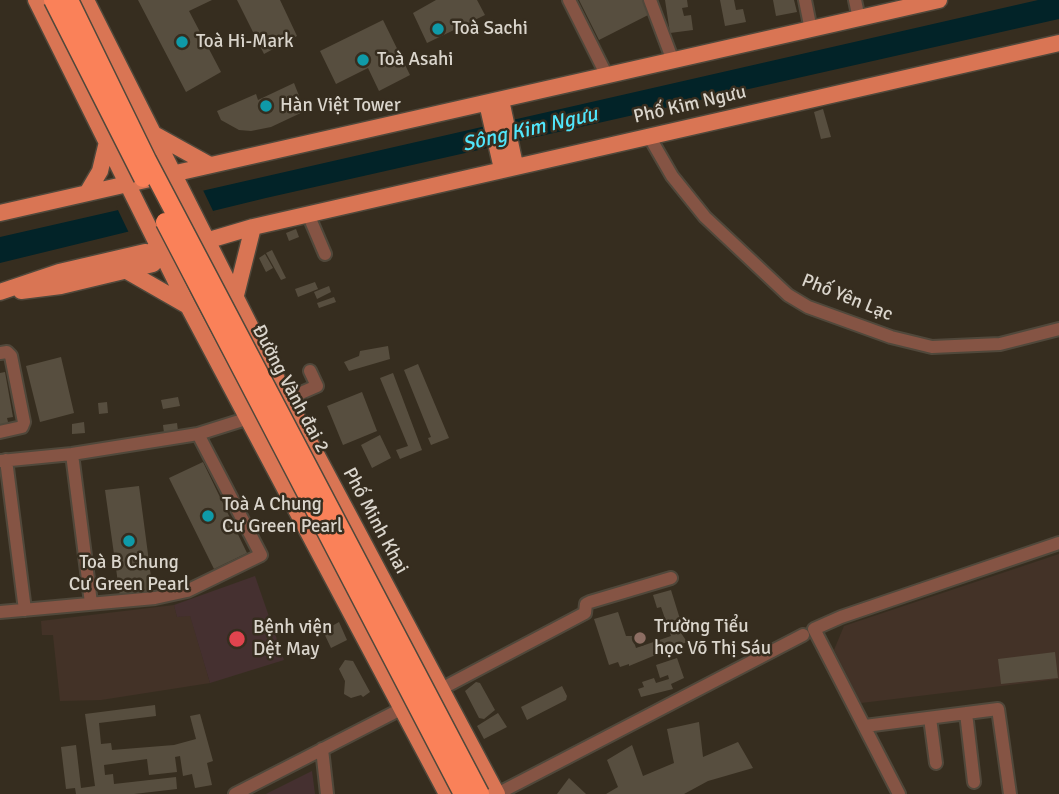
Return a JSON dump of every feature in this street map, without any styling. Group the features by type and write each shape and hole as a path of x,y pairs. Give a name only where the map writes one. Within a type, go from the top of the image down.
{"highway":[{"name":"Đường Vành đai 2","path":"54,0 310,503 463,794"},
{"name":"Đường Vành đai 2","path":"69,0 159,183 481,794"}],"main road":[{"path":"36,0 188,306 447,794"},
{"path":"86,0 175,178"},
{"path":"0,213 87,193 129,190 175,178 208,164 496,109 607,76 939,0"},
{"name":"Phố Kim Ngưu","path":"162,254 204,234 253,227 308,214 507,160 649,136 1059,43"},
{"path":"496,109 507,160"},
{"path":"152,133 208,164"},
{"path":"87,193 100,171 107,142"},
{"name":"Phố Minh Khai","path":"175,178 287,399 497,794"},
{"path":"236,295 253,227"},
{"path":"0,292 60,272 145,251 162,254"},
{"path":"0,292 41,289 127,271 153,264 162,254"},
{"path":"127,271 188,306"},
{"path":"403,708 440,690"},
{"path":"430,761 468,740"}],"street":[{"path":"569,0 607,76"},
{"path":"650,0 673,61"},
{"path":"806,0 811,30"},
{"path":"855,0 859,19"},
{"name":"Phố Yên Lạc","path":"649,136 672,176 705,217 788,295 808,307 891,337 932,347 1000,344 1059,329"},
{"path":"308,214 325,254"},
{"path":"0,353 7,352 11,356 24,422 22,427 0,432"},
{"path":"287,399 317,386 310,371"},
{"path":"25,610 3,460 72,454 198,434 249,418"},
{"path":"0,612 187,592 261,555 198,434"},
{"path":"72,454 91,603"},
{"path":"900,794 814,629 841,617 1059,543"},
{"path":"440,690 586,613 586,604 590,602 671,578"},
{"path":"497,794 803,635"},
{"path":"235,794 403,708"},
{"path":"864,726 998,709 1010,794"},
{"path":"967,713 974,782"},
{"path":"930,718 936,763"},
{"path":"321,748 327,794"}],"shaded area":[{"path":"1059,554 1059,679 861,703 834,650 844,626"},
{"name":"Bệnh viện Dệt May","path":"255,576 284,660 210,683 190,616 177,617 174,605"},
{"path":"174,605 177,617 190,615 210,683 101,700 60,701 53,635 42,635 41,621"},
{"path":"312,771 315,794 266,794"}],"water":[{"name":"Sông Kim Ngưu","path":"1038,0 1059,0 1059,19 266,198 0,263 0,237"}],"pier":[{"path":"201,186 215,215 130,235 116,206"}],"building":[{"name":"Toà Hi-Mark","path":"138,0 212,0 189,11 221,72 186,92"},
{"name":"Toà Hi-Mark","path":"237,0 280,0 297,36 264,54"},
{"name":"Toà Sachi","path":"436,0 477,0 485,15 427,43 413,13"},
{"path":"579,0 648,0 654,12 599,40"},
{"path":"665,0 687,0 688,7 682,8 684,16 691,15 693,30 670,33"},
{"path":"720,0 734,0 736,10 743,9 746,22 725,26"},
{"path":"773,0 794,0 797,12 776,16"},
{"name":"Toà Asahi","path":"383,20 410,75 379,91 368,68 336,84 320,51"},
{"name":"Hàn Việt Tower","path":"294,83 305,111 271,127 251,131 239,130 221,120 217,111 256,94 258,100"},
{"path":"823,109 831,137 821,139 814,112"},
{"path":"296,229 299,237 289,241 286,233"},
{"path":"272,250 286,278 281,280 266,253"},
{"path":"265,254 273,268 266,272 259,258"},
{"path":"315,282 318,289 298,297 295,289"},
{"path":"329,286 331,292 317,299 314,292"},
{"path":"334,297 336,302 319,308 317,303"},
{"path":"388,346 390,359 349,371 344,362 359,356 360,351"},
{"path":"61,357 74,413 40,422 26,366"},
{"path":"418,364 449,438 431,445 428,438 431,437 404,370"},
{"path":"5,372 13,417 7,418 9,426 0,428 0,373"},
{"path":"393,373 422,450 400,459 396,450 408,446 380,378"},
{"path":"362,392 377,431 343,445 327,406"},
{"path":"178,397 180,406 163,409 161,400"},
{"path":"107,402 108,413 99,414 98,403"},
{"path":"84,422 85,433 72,434 72,424"},
{"path":"177,423 178,431 164,433 163,425"},
{"path":"380,435 391,458 372,468 361,445"},
{"name":"Toà A Chung Cư Green Pearl","path":"203,462 247,553 214,569 169,478"},
{"name":"Toà B Chung Cư Green Pearl","path":"139,486 153,592 120,597 105,490"},
{"path":"671,590 684,632 681,633 687,642 629,666 620,667 618,662 609,665 594,619 618,612 626,636 632,636 636,648 671,636 661,607 657,608 653,595"},
{"path":"339,622 347,640 331,648 323,631"},
{"path":"1055,652 1058,678 1001,684 998,659"},
{"path":"677,658 684,678 671,684 673,689 641,697 638,689 644,687 642,682 654,678 656,683 669,679 668,675 660,678 656,665"},
{"path":"345,660 353,661 370,692 363,697 361,695 351,698 344,694 345,681 339,669"},
{"path":"476,682 480,683 495,710 484,719 479,718 465,691"},
{"path":"562,686 566,700 527,720 521,707"},
{"path":"155,705 156,716 99,723 101,744 111,743 112,750 174,745 196,739 190,716 200,714 213,761 207,763 212,785 195,788 192,774 183,776 180,756 175,757 177,772 149,775 147,759 104,765 105,775 113,774 114,784 176,777 177,789 134,794 76,794 75,788 66,789 61,747 76,745 81,788 95,786 85,714"},
{"path":"498,713 507,727 484,739 477,726"},
{"path":"699,722 703,757 738,742 753,768 708,781 684,794 606,794 618,787 607,760 632,745 643,776 674,763 667,729"},
{"path":"569,778 586,794 557,794"}],"place":[{"name":"Toà Sachi","path":"438,29"},
{"name":"Toà Hi-Mark","path":"182,42"},
{"name":"Toà Asahi","path":"363,60"},
{"name":"Hàn Việt Tower","path":"266,106"},
{"name":"Toà A Chung Cư Green Pearl","path":"208,516"},
{"name":"Toà B Chung Cư Green Pearl","path":"129,541"},
{"name":"Trường Tiểu học Võ Thị Sáu","path":"640,638"},
{"name":"Bệnh viện Dệt May","path":"237,639"}]}
